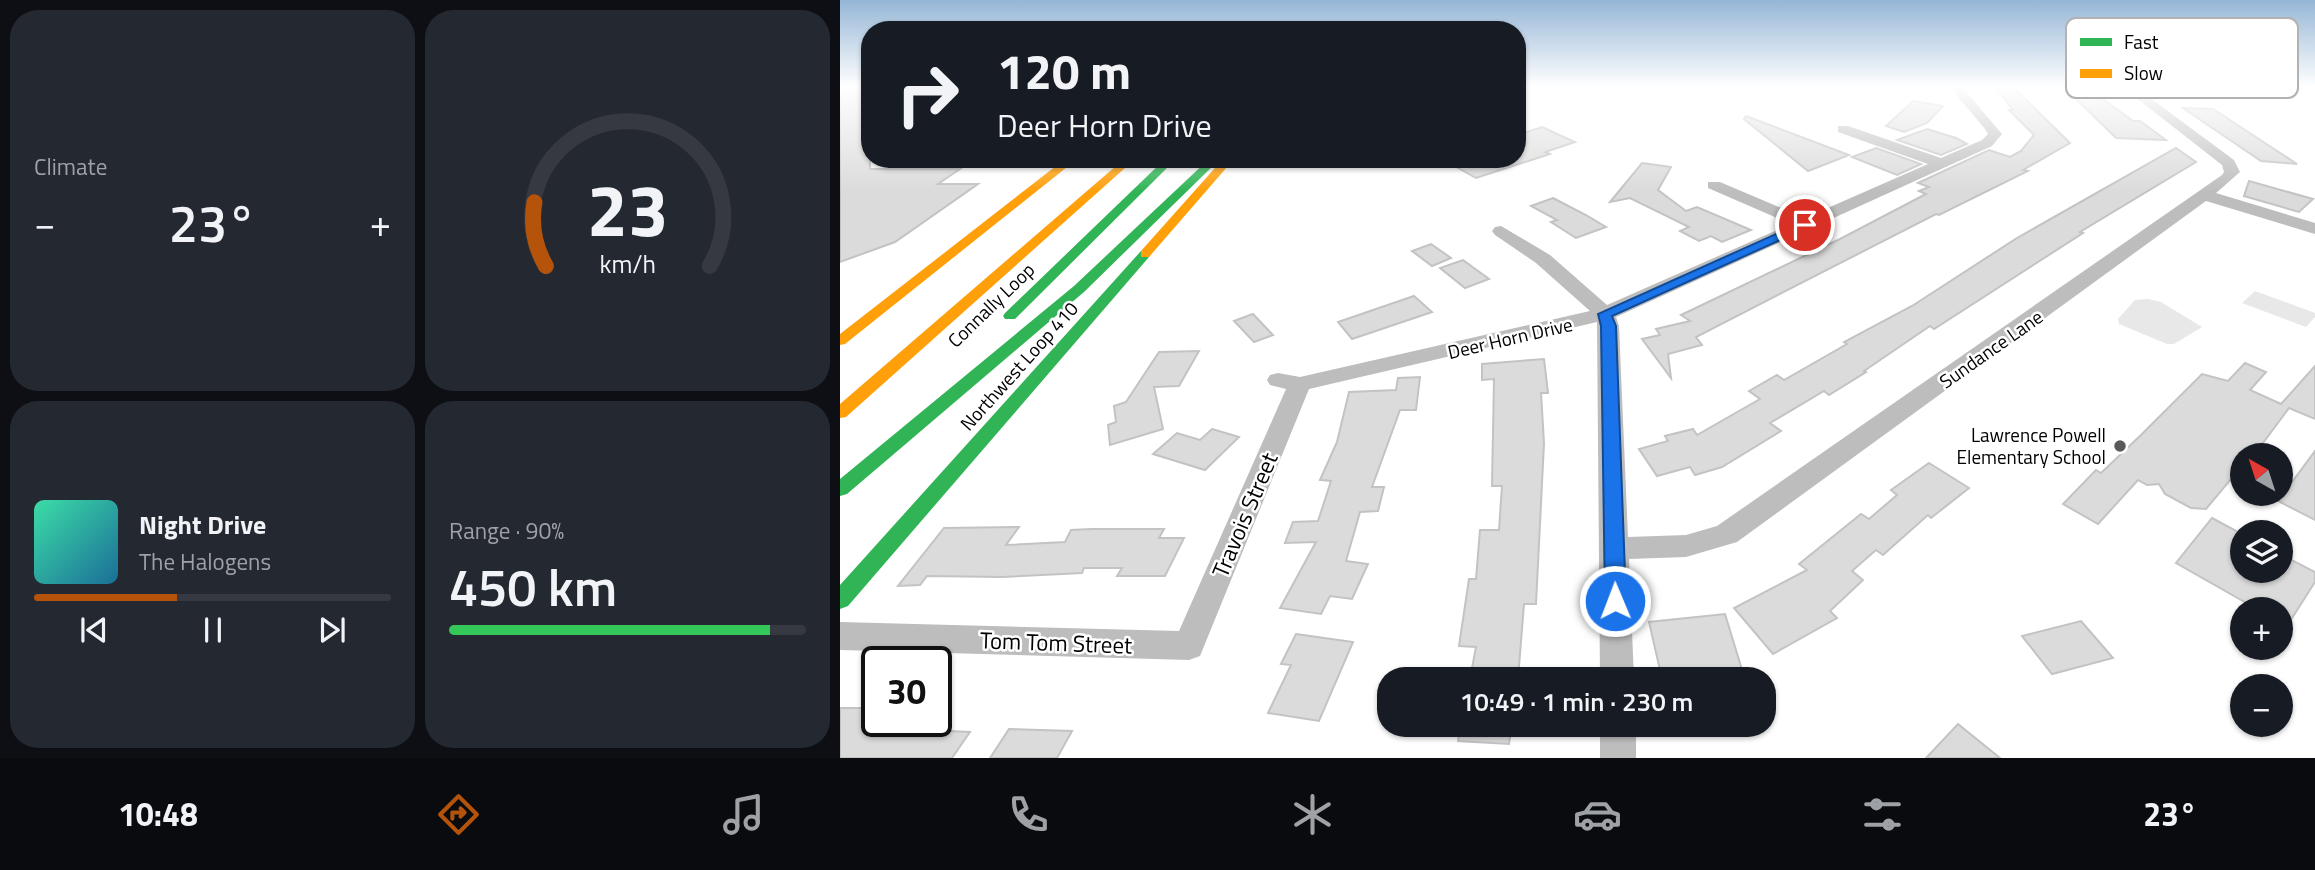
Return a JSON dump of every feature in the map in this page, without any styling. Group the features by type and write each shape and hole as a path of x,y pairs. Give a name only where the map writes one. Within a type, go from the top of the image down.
{"main road":[{"path":"840,341 1071,168"},
{"path":"1058,191 1074,168"},
{"name":"Connally Loop","path":"840,413 1120,168"},
{"name":"Connally Loop","path":"1001,325 1162,168"},
{"path":"840,489 971,383 1151,223 1206,168"},
{"name":"Northwest Loop 410","path":"840,600 1221,168"},
{"path":"889,370 915,324"},
{"path":"840,480 940,383"}],"street":[{"name":"Deer Horn Drive","path":"1289,382 1605,314 1987,143 1995,134 1984,121"},
{"name":"Sundance Lane","path":"1614,548 1686,548 1705,544 1727,534 2207,196 2232,172 2229,163 2174,121"},
{"path":"1843,129 1943,164"},
{"path":"1714,185 1805,225"},
{"path":"2207,196 2315,229"},
{"path":"1501,231 1543,259 1605,314 1609,326 1617,667"},
{"name":"Travois Street","path":"1189,646 1289,382"},
{"name":"Tom Tom Street","path":"840,636 1189,646"},
{"path":"1618,737 1619,758"}],"shaded area":[{"path":"2255,291 2315,313 2315,317 2306,327 2242,303"},
{"path":"2135,300 2161,302 2202,327 2174,344 2167,344 2119,324 2118,319"}],"building":[{"path":"840,121 861,121 861,168 960,169 938,184 978,184 895,242 840,262"},
{"path":"1747,121 1760,121 1849,155 1808,171"},
{"path":"1891,121 1929,121 1904,132 1886,126"},
{"path":"2020,121 2048,121 2070,143 2023,170 2028,171 1939,215 1936,214 1696,337 1702,345 1668,354 1671,378 1642,339 1660,335 1656,329 1690,321 1681,315 1840,239 1926,194 1919,191 1929,187 1918,183 1989,150 2010,157 2021,151 2034,135"},
{"path":"2099,121 2141,121 2166,140 2116,138"},
{"path":"2203,121 2232,121 2297,164 2261,161"},
{"path":"1542,127 1575,142 1526,162 1526,132"},
{"path":"1927,129 1967,144 1941,155 1897,140"},
{"path":"1876,148 1921,164 1897,175 1852,157"},
{"path":"2176,148 2196,162 2080,232 2083,233 1934,329 1930,326 1829,395 1824,391 1770,423 1781,431 1722,467 1695,475 1690,467 1657,476 1639,449 1668,441 1665,436 1693,429 1697,435 1760,399 1749,391 1777,375 1784,380 1847,344 1844,342 1912,306 2017,238"},
{"path":"1642,163 1671,167 1658,190 1686,211 1697,207 1751,230 1722,242 1711,236 1699,241 1680,231 1689,227 1630,198 1610,202"},
{"path":"1458,168 1507,168 1476,178"},
{"path":"2249,181 2313,199 2299,212 2244,196"},
{"path":"1553,198 1606,227 1576,238 1551,222 1557,220 1531,206"},
{"path":"1431,244 1451,258 1432,266 1412,251"},
{"path":"1463,260 1489,279 1465,288 1440,268"},
{"path":"1414,296 1432,312 1352,339 1338,322"},
{"path":"1253,314 1273,335 1254,342 1234,321"},
{"path":"1199,351 1179,386 1154,387 1163,429 1110,445 1108,425 1116,422 1114,406 1126,402 1159,352"},
{"path":"1544,359 1548,393 1541,393 1544,443 1536,604 1524,604 1519,667 1472,667 1476,647 1459,646 1469,579 1476,579 1480,530 1499,530 1502,486 1492,486 1494,379 1482,380 1482,364"},
{"path":"2245,363 2266,372 2250,390 2281,404 2315,366 2315,419 2289,408 2263,443 2230,443 2230,480 2206,509 2191,508 2165,494 2159,484 2147,485 2138,480 2098,524 2063,504 2096,470 2101,473 2202,374 2228,381"},
{"path":"1420,377 1416,410 1400,410 1372,487 1384,487 1378,511 1360,512 1346,561 1368,564 1352,599 1330,596 1321,614 1280,608 1316,542 1285,543 1293,522 1318,521 1331,481 1320,480 1337,442 1349,392 1396,390 1398,378"},
{"path":"1212,429 1239,437 1205,470 1153,454 1177,433 1200,440"},
{"path":"2315,451 2315,520 2288,506 2293,506 2293,481"},
{"path":"1929,463 1969,488 1931,518 1928,515 1883,555 1876,550 1852,571 1863,580 1830,611 1837,618 1773,654 1734,608 1807,570 1799,564 1861,514 1869,519 1897,495 1891,490"},
{"path":"2212,518 2230,528 2230,583 2293,583 2293,561 2315,572 2315,582 2293,617 2293,597 2236,597 2176,563"},
{"path":"1019,527 1006,545 1065,542 1071,530 1092,529 1164,529 1159,538 1184,538 1165,576 1117,576 1122,568 1084,568 1082,573 1002,577 927,576 920,585 898,586 944,528"},
{"path":"1725,614 1741,667 1659,667 1649,622"},
{"path":"2081,621 2113,658 2052,674 2022,636"},
{"path":"1296,634 1353,642 1319,721 1268,713 1291,665 1281,664"},
{"path":"840,708 861,708 861,737 952,737 952,731 970,732 952,758 840,758"},
{"path":"1958,724 2000,758 1926,758"},
{"path":"1009,729 1072,731 1057,758 990,758"},
{"path":"1459,737 1510,737 1509,744 1458,741"}],"traffic: fast":[{"path":"1010,316 1162,168"},
{"path":"840,489 1079,289 1206,168"},
{"path":"840,600 1145,254"}],"traffic: slow":[{"path":"840,341 1061,168"},
{"path":"840,413 1120,168"},
{"path":"1145,254 1221,168"}],"place":[{"name":"Lawrence Powell Elementary School","path":"2120,446"}],"route":[{"path":"1615,601 1609,326 1605,314 1805,225"}]}
